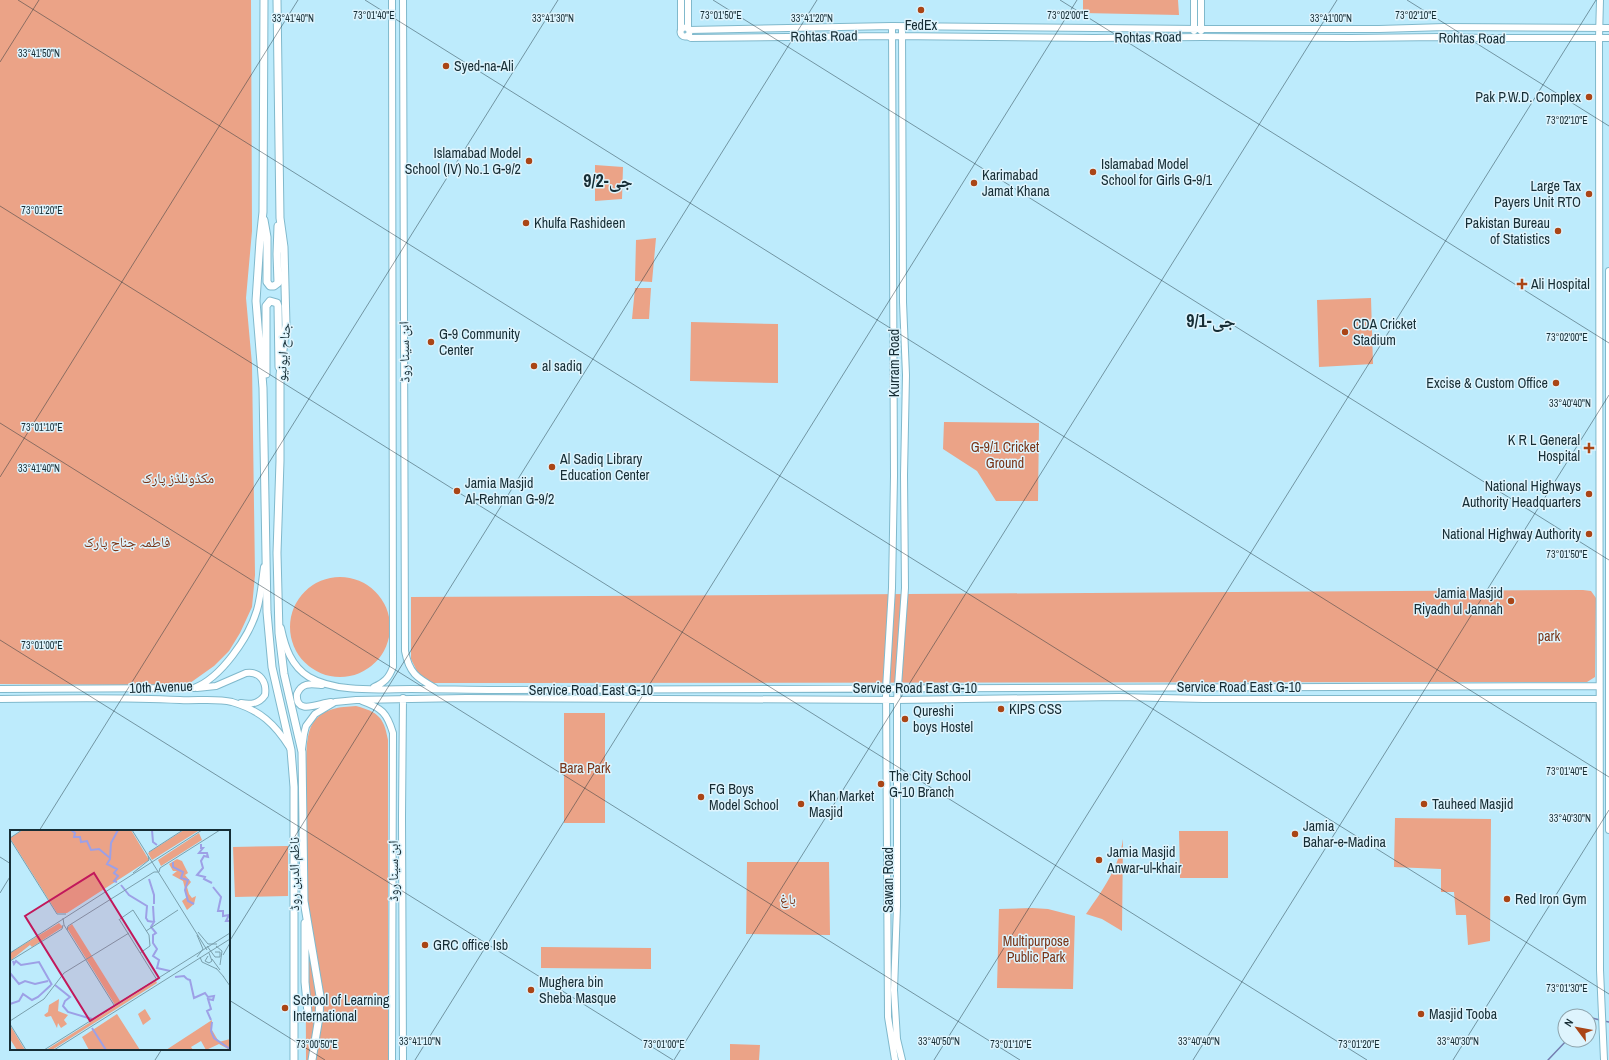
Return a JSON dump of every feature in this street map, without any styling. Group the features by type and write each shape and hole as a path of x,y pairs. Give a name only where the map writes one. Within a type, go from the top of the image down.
{"main road":[{"name":"جناح ایونیو","path":"264,0 263,212 256,300 263,388 265,560 269,648 277,689"},
{"name":"جناح ایونیو","path":"277,0 280,218 284,247 286,324 280,376 278,611 280,647 290,703"},
{"name":"ابن سینا روڈ","path":"370,689 385,681 391,673 393,667 392,0"},
{"name":"ابن سینا روڈ","path":"403,0 405,651 407,661 419,680 436,689"},
{"path":"681,0 686,31"},
{"path":"686,31 688,0"},
{"path":"1194,0 1194,37"},
{"path":"1201,0 1202,37"},
{"path":"1600,0 1600,970 1604,1060"},
{"name":"Rohtas Road","path":"686,31 892,26 1194,29 1379,29 1445,27 1609,28"},
{"name":"Kurram Road","path":"886,699 892,588 894,476 892,26"},
{"name":"Kurram Road","path":"898,688 905,588 904,475 906,375 903,302 902,27"},
{"path":"1031,28 1031,37"},
{"path":"1543,37 1545,28"},
{"name":"Rohtas Road","path":"686,31 691,38 893,36 1139,38 1609,38"},
{"path":"263,212 267,237 266,282 270,286 274,286 278,283 277,231 280,218"},
{"path":"1609,271 1609,830"},
{"path":"263,388 266,378 266,306 270,301 276,303 278,306 278,358 280,376"},
{"path":"1599,332 1608,332"},
{"name":"10th Avenue","path":"0,689 194,688 209,680 216,673 233,653 250,627 258,604 265,560"},
{"name":"Service Road East G-10","path":"278,611 285,646 289,655 308,676 329,685 370,689 886,689 1599,686"},
{"path":"194,688 216,686 240,675 251,672 258,675 263,680 266,689 262,700 251,704 233,703"},
{"path":"329,685 304,685 297,694 298,702 300,705 309,708 335,702"},
{"path":"1251,687 1251,699"},
{"name":"Sawan Road","path":"898,688 897,906 894,990 897,1039 902,1060"},
{"path":"28,689 28,698"},
{"name":"ناظم الدین روڈ","path":"277,689 291,750 294,787 294,1060"},
{"name":"Service Road East G-10","path":"302,752 304,734 310,720 322,709 335,702 403,698 897,700 1119,697 1251,699 1599,699"},
{"name":"10th Avenue","path":"0,699 144,698 221,700 233,703 267,719 277,729 291,750"},
{"name":"ابن سینا روڈ","path":"403,698 403,1060"},
{"name":"Sawan Road","path":"886,699 888,1017 895,1060"},
{"name":"ابن سینا روڈ","path":"359,700 381,710 388,719 393,733 392,1060"},
{"name":"ناظم الدین روڈ","path":"290,703 302,752 304,901 320,996 319,1017 312,1060"},
{"path":"1600,799 1609,797"},
{"path":"294,1014 299,1018 302,1018 308,1013 305,976 304,901"}],"green space":[{"name":"فاطمہ جناح پارک","path":"0,0 251,0 252,231 246,298 252,364 255,575 252,607 240,633 229,651 214,666 190,683 152,685 0,684"},
{"path":"1083,0 1178,0 1179,15 1083,13"},
{"path":"595,165 623,167 622,199 595,201"},
{"path":"656,238 652,282 635,281 636,240"},
{"path":"635,288 651,288 649,319 632,319"},
{"name":"CDA Cricket Stadium","path":"1371,298 1373,364 1319,367 1317,300"},
{"path":"691,322 778,324 778,383 690,381"},
{"name":"G-9/1 Cricket Ground","path":"944,422 1039,423 1038,501 996,501 977,471 943,449"},
{"path":"340,577 359,581 375,592 386,608 390,627 386,646 375,662 359,673 340,677 321,673 305,662 294,646 290,627 294,608 305,592 321,581"},
{"name":"park","path":"1591,591 1596,598 1595,677 1587,682 430,683 418,673 411,659 411,597"},
{"path":"356,706 375,713 379,717 384,726 388,740 388,1060 306,1060 305,850 306,759 308,735 313,723 322,714 332,709"},
{"name":"Bara Park","path":"564,713 605,713 605,823 564,823"},
{"path":"1395,818 1491,819 1490,941 1468,945 1466,915 1456,915 1454,892 1441,892 1441,869 1394,867"},
{"path":"1179,831 1228,831 1228,878 1180,878"},
{"path":"1123,839 1122,931 1102,919 1086,914 1104,888 1114,869 1121,850"},
{"path":"288,846 288,896 235,897 233,847"},
{"name":"باغ","path":"747,862 829,862 830,935 746,934"},
{"name":"Multipurpose Public Park","path":"999,909 1048,909 1075,916 1073,989 997,988"},
{"path":"541,947 651,948 651,969 541,968"},
{"path":"730,1044 760,1045 759,1060 730,1060"}],"waterway":[{"path":"1604,1021 1609,1022"},
{"path":"1548,1060 1559,1048"}],"place":[{"name":"FedEx","path":"921,10"},
{"name":"Syed-na-Ali","path":"446,66"},
{"name":"Pak P.W.D. Complex","path":"1589,97"},
{"name":"Islamabad Model School (IV) No.1 G-9/2","path":"529,161"},
{"name":"Islamabad Model School for Girls G-9/1","path":"1093,172"},
{"name":"Karimabad Jamat Khana","path":"974,183"},
{"name":"Large Tax Payers Unit RTO","path":"1589,194"},
{"name":"Khulfa Rashideen","path":"526,223"},
{"name":"Pakistan Bureau of Statistics","path":"1558,231"},
{"name":"Ali Hospital","path":"1522,284"},
{"name":"CDA Cricket Stadium","path":"1345,332"},
{"name":"G-9 Community Center","path":"431,342"},
{"name":"al sadiq","path":"534,366"},
{"name":"Excise & Custom Office","path":"1556,383"},
{"name":"K R L General Hospital","path":"1589,448"},
{"name":"Al Sadiq Library Education Center","path":"552,467"},
{"name":"Jamia Masjid Al-Rehman G-9/2","path":"457,491"},
{"name":"National Highways Authority Headquarters","path":"1589,494"},
{"name":"National Highway Authority","path":"1589,534"},
{"name":"Jamia Masjid Riyadh ul Jannah","path":"1511,601"},
{"name":"KIPS CSS","path":"1001,709"},
{"name":"Qureshi boys Hostel","path":"905,719"},
{"name":"The City School G-10 Branch","path":"881,784"},
{"name":"FG Boys Model School","path":"701,797"},
{"name":"Khan Market Masjid","path":"801,804"},
{"name":"Tauheed Masjid","path":"1424,804"},
{"name":"Jamia Bahar-e-Madina","path":"1295,834"},
{"name":"Jamia Masjid Anwar-ul-khair","path":"1099,860"},
{"name":"Red Iron Gym","path":"1507,899"},
{"name":"GRC office Isb","path":"425,945"},
{"name":"Mughera bin Sheba Masque","path":"531,990"},
{"name":"School of Learning International","path":"285,1008"},
{"name":"Masjid Tooba","path":"1421,1014"}],"district":[{"name":"جی-9/2","path":"608,181"},
{"name":"جی-9/1","path":"1211,321"}],"park label":[{"name":"مکڈونلڈز پارک","path":"178,478"}]}
